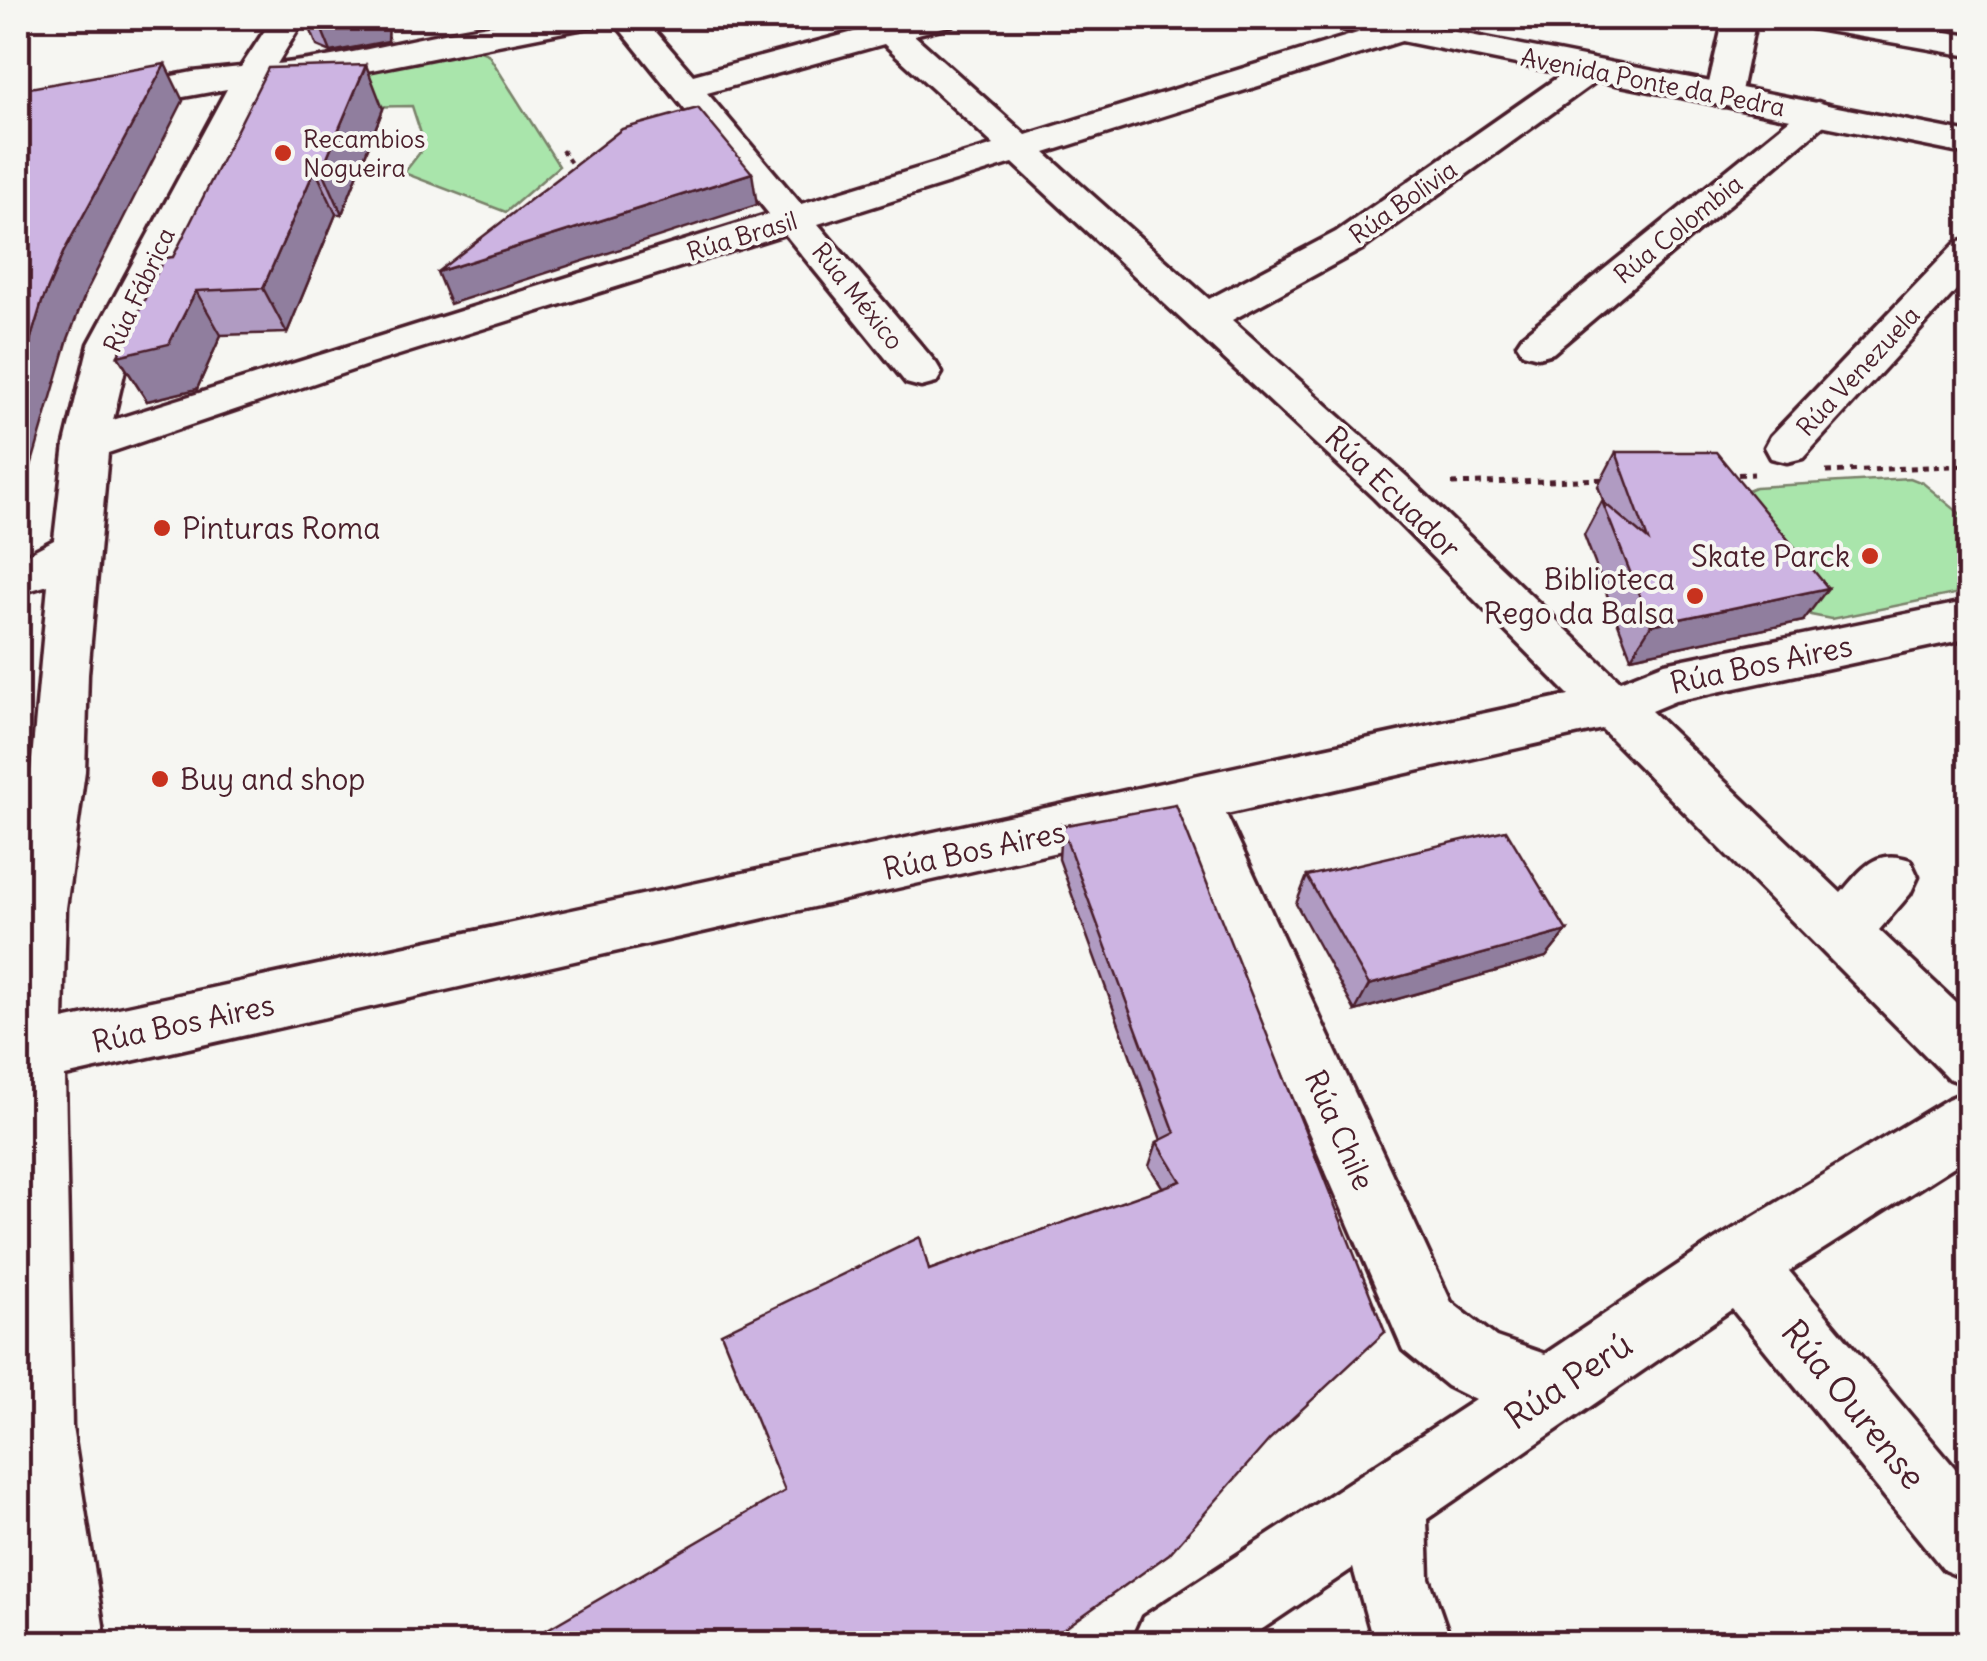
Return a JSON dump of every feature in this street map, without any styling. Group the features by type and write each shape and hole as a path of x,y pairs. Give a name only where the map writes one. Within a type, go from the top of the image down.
{"street":[{"name":"Rúa Fábrica","path":"48,1625 36,1427 33,1056 25,975 58,772 65,651 87,444 110,344 249,78 289,18"},
{"path":"18,116 193,82 326,69 584,18"},
{"name":"Rúa México","path":"628,18 686,88 695,127 796,219 921,373"},
{"path":"686,88 942,18"},
{"name":"Avenida Ponte da Pedra","path":"1337,18 1414,28 1590,70 1970,144"},
{"path":"1722,96 1740,18"},
{"path":"1812,18 1970,46"},
{"name":"Rúa Brasil","path":"87,444 355,355 1414,28"},
{"name":"Rúa Ecuador","path":"892,32 1390,487 1970,1058"},
{"name":"Rúa Bolivia","path":"1204,318 1350,240 1590,70"},
{"name":"Rúa Colombia","path":"1538,344 1818,114"},
{"name":"Rúa Venezuela","path":"1776,460 1970,251"},
{"path":"355,355 439,288"},
{"path":"18,577 46,568 78,547"},
{"path":"18,605 65,651"},
{"name":"Rúa Bos Aires","path":"33,1056 1193,802 1610,707 1665,683 1970,619"},
{"name":"Rúa Chile","path":"1193,802 1427,1326 1462,1358 1500,1376 1553,1391"},
{"path":"1842,932 1890,877"},
{"name":"Rúa Perú","path":"1170,1644 1390,1502 1739,1264 1970,1120"},
{"name":"Rúa Ourense","path":"1739,1264 1970,1544"},
{"path":"1390,1502 1391,1578 1413,1644"}],"path":[{"path":"562,150 580,178"},
{"path":"1708,476 1776,460"},
{"path":"1825,472 1970,466"},
{"path":"1390,487 1611,479"}],"green space":[{"path":"475,49 488,54 559,166 506,212 404,173 425,146 412,106 294,108 311,81"},
{"name":"Skate Parck","path":"1910,478 1923,483 1969,521 1969,591 1831,619 1811,615 1736,504 1745,491 1755,487"}],"building":[{"path":"165,64 63,253 42,302 18,380 18,90"},
{"path":"366,65 322,169 315,169 263,288 196,291 169,344 118,356 164,258 173,257 268,68"},
{"path":"698,108 752,173 437,272 622,129"},
{"path":"1616,452 1716,452 1828,588 1651,625 1602,501 1648,540"},
{"path":"1176,805 1385,1332 1270,1439 1169,1554 1043,1644 522,1644 785,1491 721,1333 920,1237 929,1270 1181,1181 1157,1142 1175,1133 1061,826"},
{"path":"1506,830 1567,931 1369,985 1307,876"}],"place":[{"name":"Recambios Nogueira","path":"283,153"},
{"name":"Pinturas Roma","path":"162,528"},
{"name":"Skate Parck","path":"1870,556"},
{"name":"Biblioteca Rego da Balsa","path":"1695,596"},
{"name":"Buy and shop","path":"160,779"}]}
